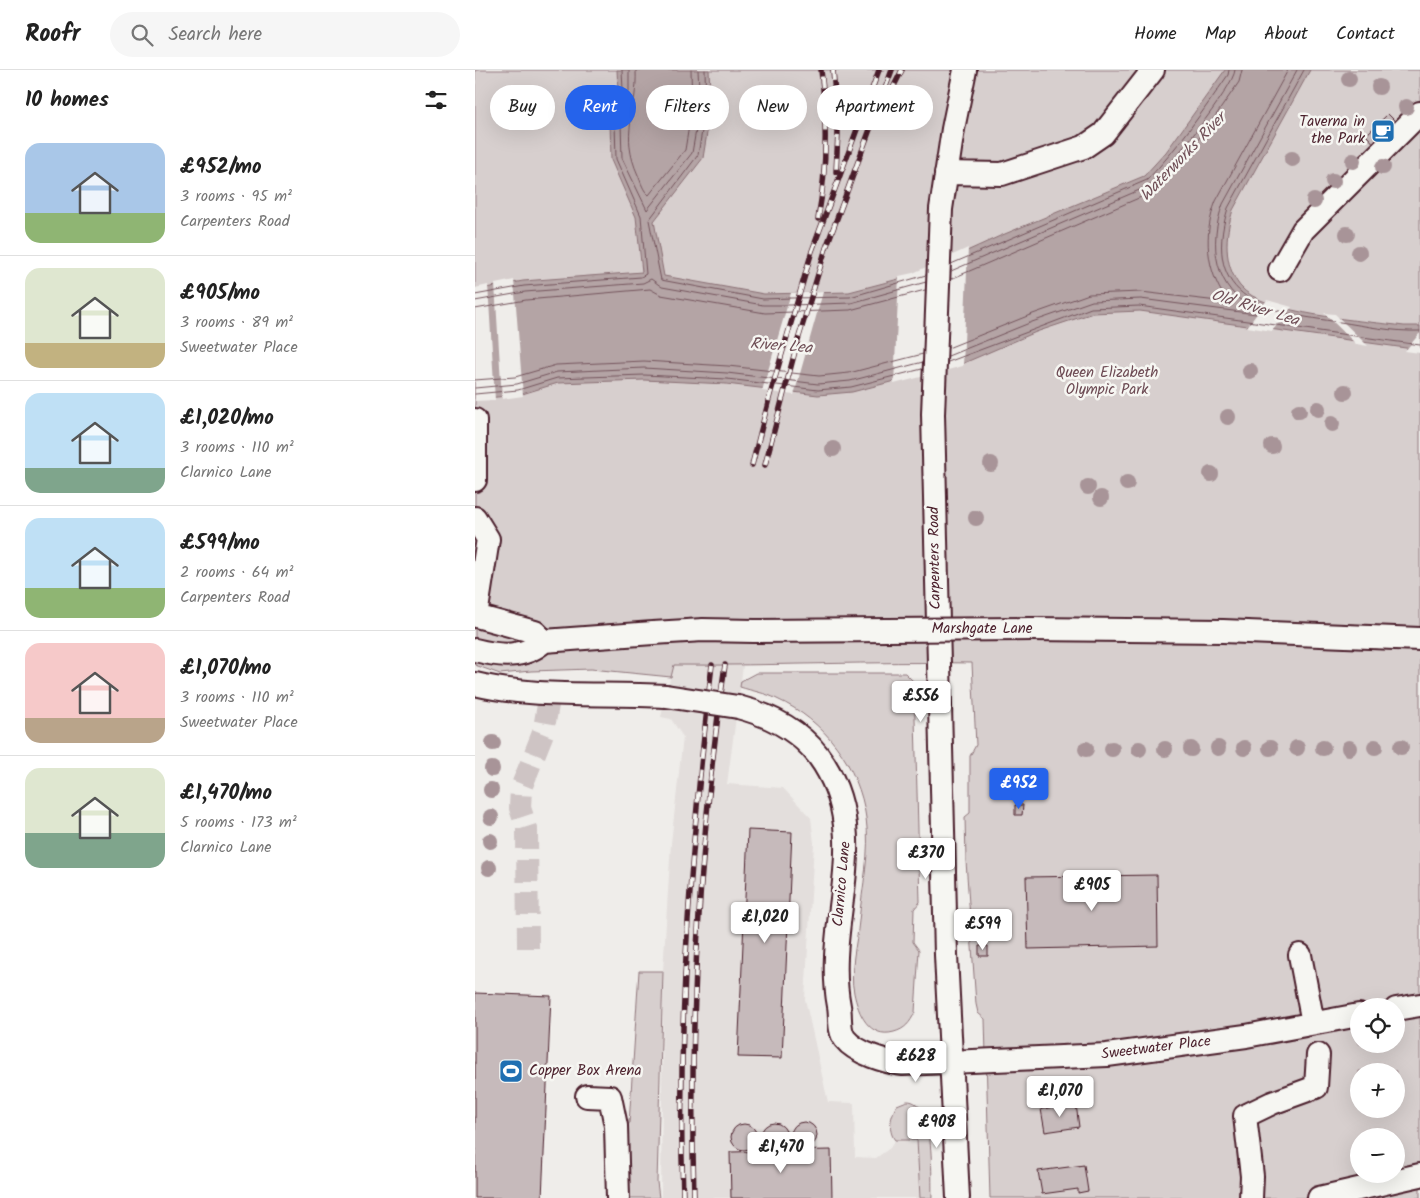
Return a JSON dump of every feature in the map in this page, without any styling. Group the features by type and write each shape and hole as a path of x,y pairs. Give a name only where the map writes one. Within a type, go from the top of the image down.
{"street":[{"name":"Carpenters Road","path":"958,1198 946,955 934,542 935,388 939,236 946,173 965,70"},
{"path":"946,173 1002,174 1084,147 1103,134 1153,70"},
{"path":"1279,270 1303,230 1420,113"},
{"path":"475,420 475,480"},
{"path":"475,518 488,539 476,616 535,632 544,641"},
{"name":"Marshgate Lane","path":"475,650 500,655 519,654 535,649 544,641 703,630 1031,629 1223,631 1420,639"},
{"name":"Clarnico Lane","path":"475,684 504,691 550,694 666,696 760,712 783,723 817,753 836,782 846,818 848,848 835,968 840,1027 845,1040 870,1056 890,1063 952,1063"},
{"path":"1300,955 1313,1023"},
{"path":"1405,1008 1420,1005"},
{"name":"Sweetwater Place","path":"952,1063 1107,1055 1246,1036 1350,1017"},
{"path":"1251,1198 1252,1176 1245,1116 1272,1103 1316,1087 1318,1055"},
{"path":"587,1096 610,1097 616,1126 617,1198"},
{"path":"1319,1198 1420,1175"}],"shaded area":[{"path":"695,573 743,666 727,784 783,788 811,818 814,843 805,999 828,1102 854,1103 855,1157 876,1158 890,1148 895,1140 917,1140 920,1198 661,1198 663,971 671,843 683,737 671,719 661,717"}],"green space":[{"name":"Queen Elizabeth Olympic Park","path":"475,70 1420,70 1420,1198 990,1198 985,1019 978,1013 976,1004 966,861 965,817 970,813 970,756 976,745 972,663 674,665 671,677 591,669 500,674 475,665"},
{"path":"756,673 905,673 914,682 920,902 914,909 913,942 919,950 915,1012 907,1025 898,1031 885,1033 871,1028 858,1009 854,993 852,976 866,869 867,843 866,818 856,780 837,747 810,719 773,697 740,687 741,681"},
{"path":"639,971 663,971 657,1182 659,1198 622,1198 622,1125 629,1124"},
{"path":"907,1101 916,1104 923,1113 927,1126 930,1142 932,1198 920,1198 917,1140 895,1140 891,1132 891,1122 897,1105"}],"water":[{"path":"617,70 709,70 710,85 646,85 646,130 707,130 703,158 654,221 664,276 764,294 849,292 914,275 1000,236 1144,176 1166,152 1225,70 1310,70 1233,210 1228,229 1227,249 1234,277 1240,286 1252,296 1270,304 1342,319 1420,326 1420,350 1140,311 1093,313 1036,332 964,363 852,392 818,395 726,384 644,380 558,383 519,395 475,399 475,290 523,281 642,272 636,217 611,160 610,130 636,130 636,85 618,85"}],"pier":[{"path":"968,248 963,366 894,384 899,276 913,273"},
{"path":"514,280 523,396 502,399 495,284"},
{"path":"488,285 495,400 475,401 475,288"},
{"path":"823,292 794,395 762,391 791,293"},
{"path":"1267,300 1292,307 1272,331 1247,327"},
{"path":"1324,313 1335,314 1368,346 1356,344"},
{"path":"1420,333 1420,353 1405,351"}],"building":[{"name":"Taverna in the Park","path":"1388,114 1401,127 1379,149 1366,135"},
{"path":"1015,805 1023,805 1022,815 1015,815"},
{"path":"748,830 792,832 782,1058 738,1057"},
{"path":"1157,875 1158,946 1028,949 1026,877"},
{"path":"979,946 988,946 988,956 979,956"},
{"name":"Copper Box Arena","path":"475,993 551,996 542,1198 475,1198"},
{"path":"1076,1104 1079,1127 1045,1132 1041,1109"},
{"path":"804,1122 813,1126 817,1135 813,1144 804,1148 795,1144 791,1135 795,1126"},
{"path":"774,1123 783,1127 787,1136 783,1145 774,1149 765,1145 761,1136 765,1127"},
{"path":"744,1124 753,1128 757,1137 753,1146 744,1150 735,1146 731,1137 735,1128"},
{"path":"831,1150 832,1198 731,1198 730,1152"},
{"path":"1084,1165 1088,1191 1078,1193 1078,1189 1042,1194 1038,1171"}],"tunnel":[{"path":"528,948 527,829 520,808 521,788 543,733 550,694"}],"railway":[{"path":"818,219 823,182 825,144 821,70"},
{"path":"833,70 838,133 836,172"},
{"path":"752,465 770,395 812,251 879,70"},
{"path":"765,465 798,340 826,248 892,70"},
{"path":"894,85 902,70"},
{"path":"683,1198 682,1064 687,931 704,732 712,665"},
{"path":"694,1198 693,1065 698,931 708,798 725,665"}],"place":[{"name":"Taverna in the Park","path":"1383,131"},
{"name":"Copper Box Arena","path":"511,1071"}],"water label":[{"name":"Waterworks River","path":"1183,157"},
{"name":"Old River Lea","path":"1255,308"},
{"name":"River Lea","path":"781,346"}]}
